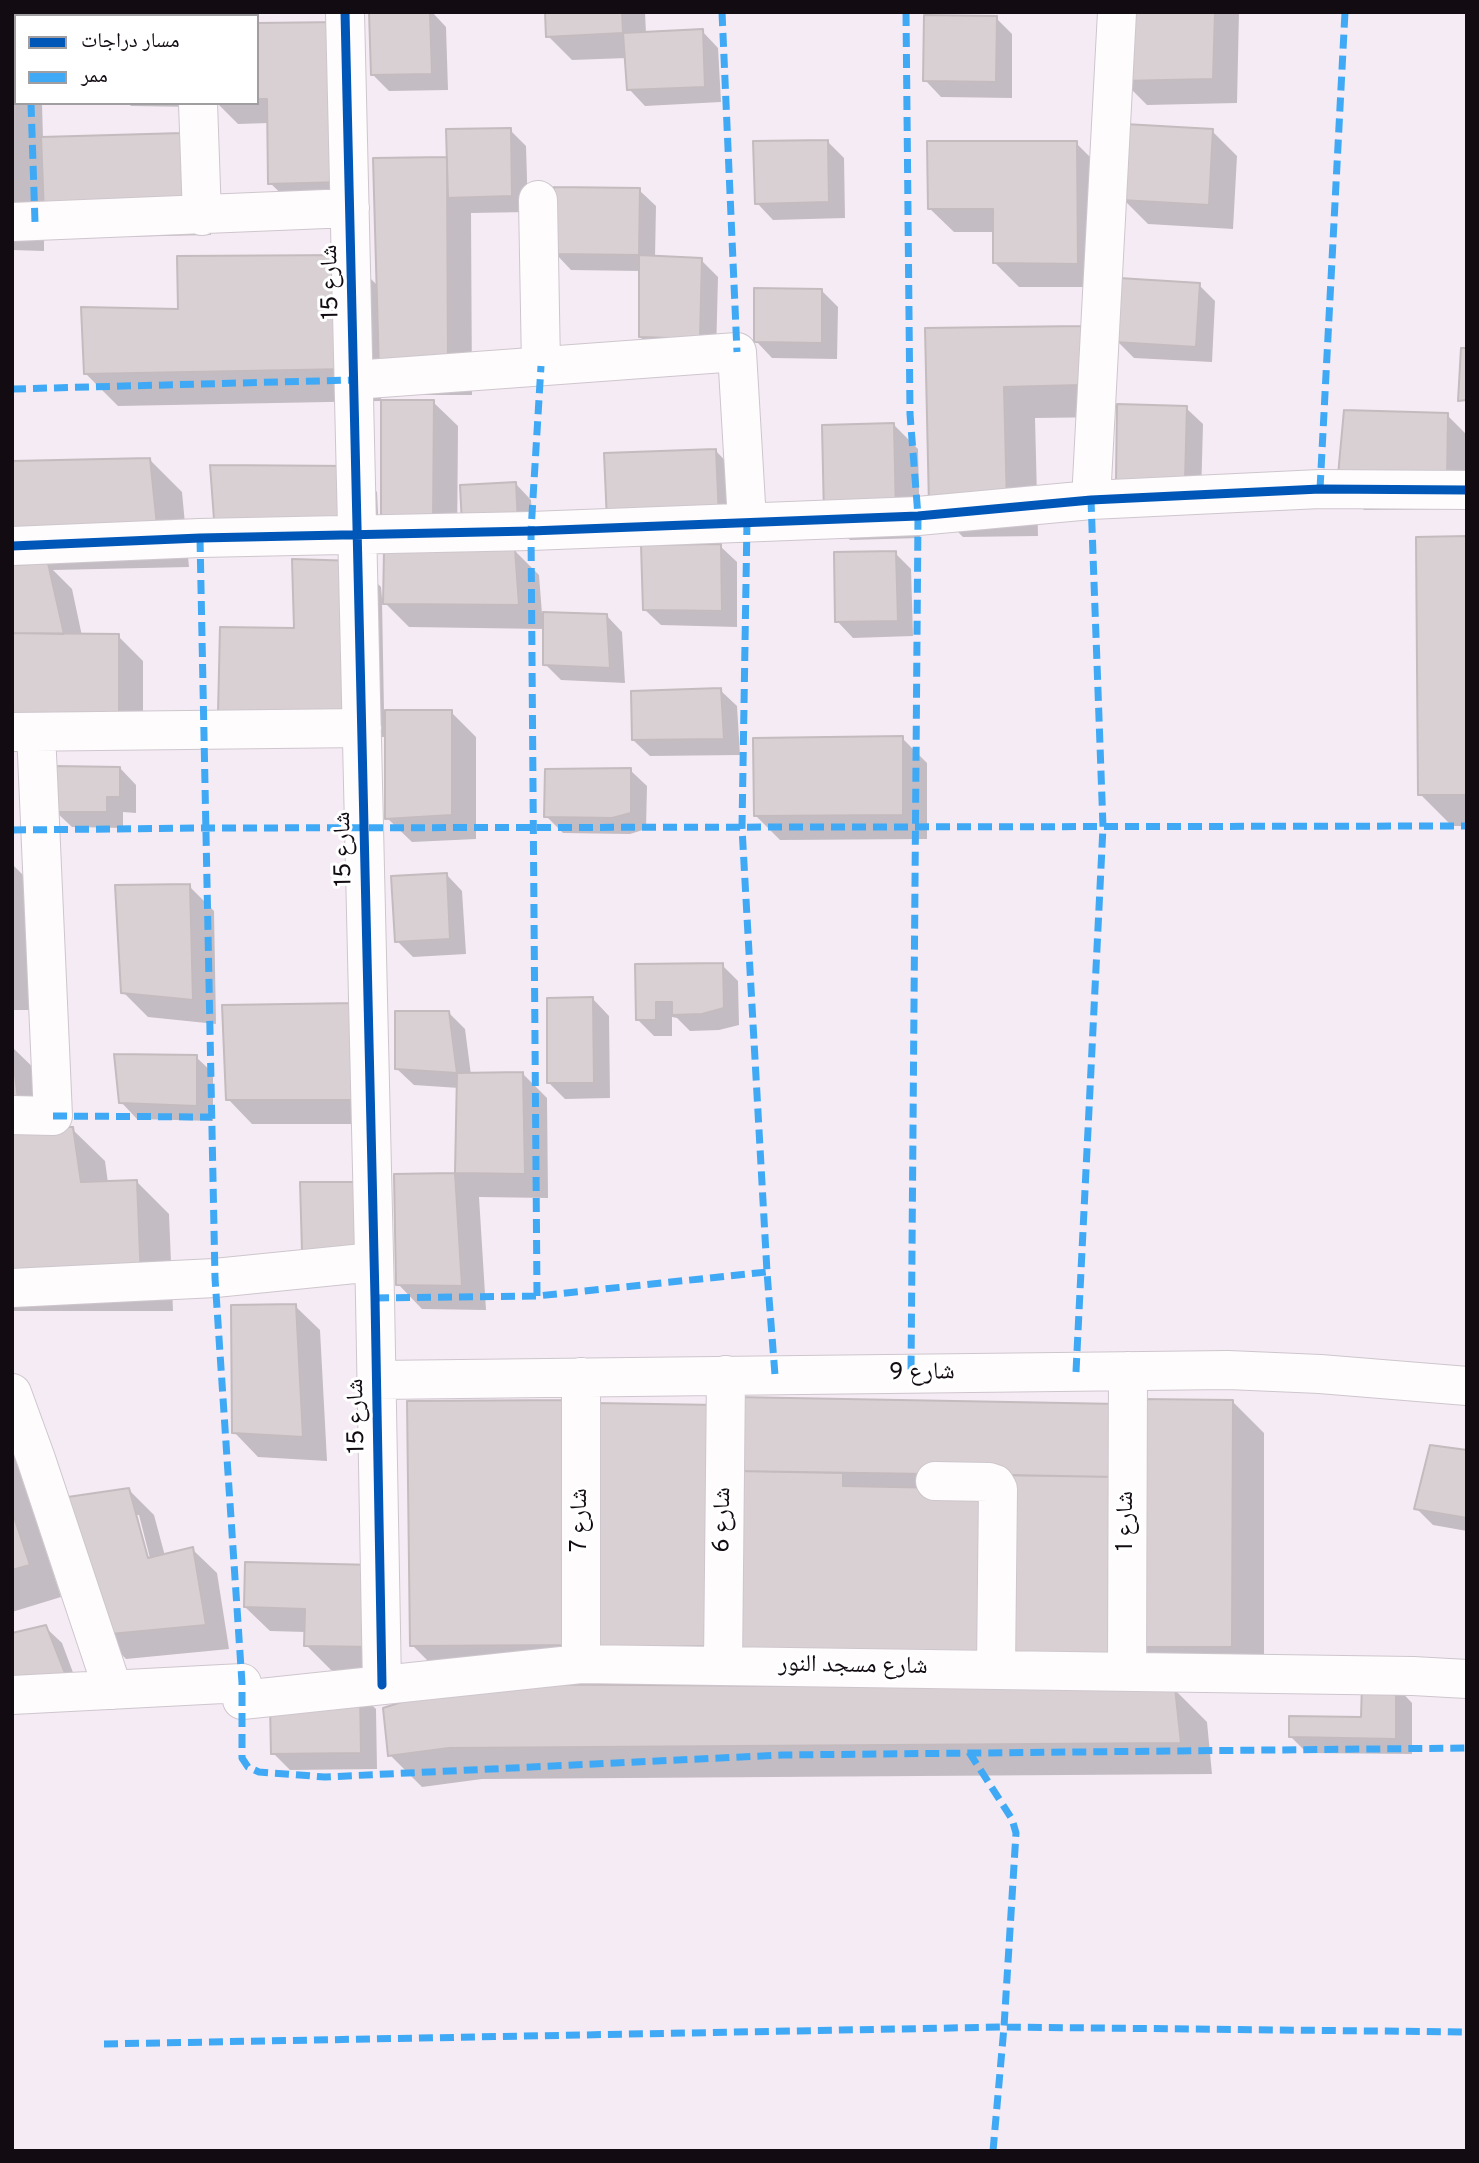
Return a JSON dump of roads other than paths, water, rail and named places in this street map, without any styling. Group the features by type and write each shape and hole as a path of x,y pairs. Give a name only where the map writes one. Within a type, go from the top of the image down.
{"street":[{"name":"شارع 15","path":"345,12 382,1685"},
{"path":"1091,500 1117,12"},
{"path":"198,105 202,215"},
{"path":"538,200 541,366"},
{"path":"12,222 350,208"},
{"path":"354,380 737,352 747,522"},
{"path":"12,546 531,531 918,516 1091,500 1320,489 1467,490"},
{"path":"12,1115 53,1116 24,732 362,728"},
{"path":"12,1288 215,1278 374,1262"},
{"name":"شارع 9","path":"376,1380 1228,1370 1320,1374 1467,1386"},
{"name":"شارع 1","path":"1127,1671 1128,1371"},
{"name":"شارع 6","path":"723,1665 726,1375"},
{"name":"شارع 7","path":"581,1377 582,1664"},
{"path":"12,1393 113,1690"},
{"path":"935,1481 989,1482 995,1484 998,1489 996,1669"},
{"name":"شارع مسجد النور","path":"12,1695 113,1690 242,1692 382,1685 582,1664 1127,1671 1467,1679"}]}
